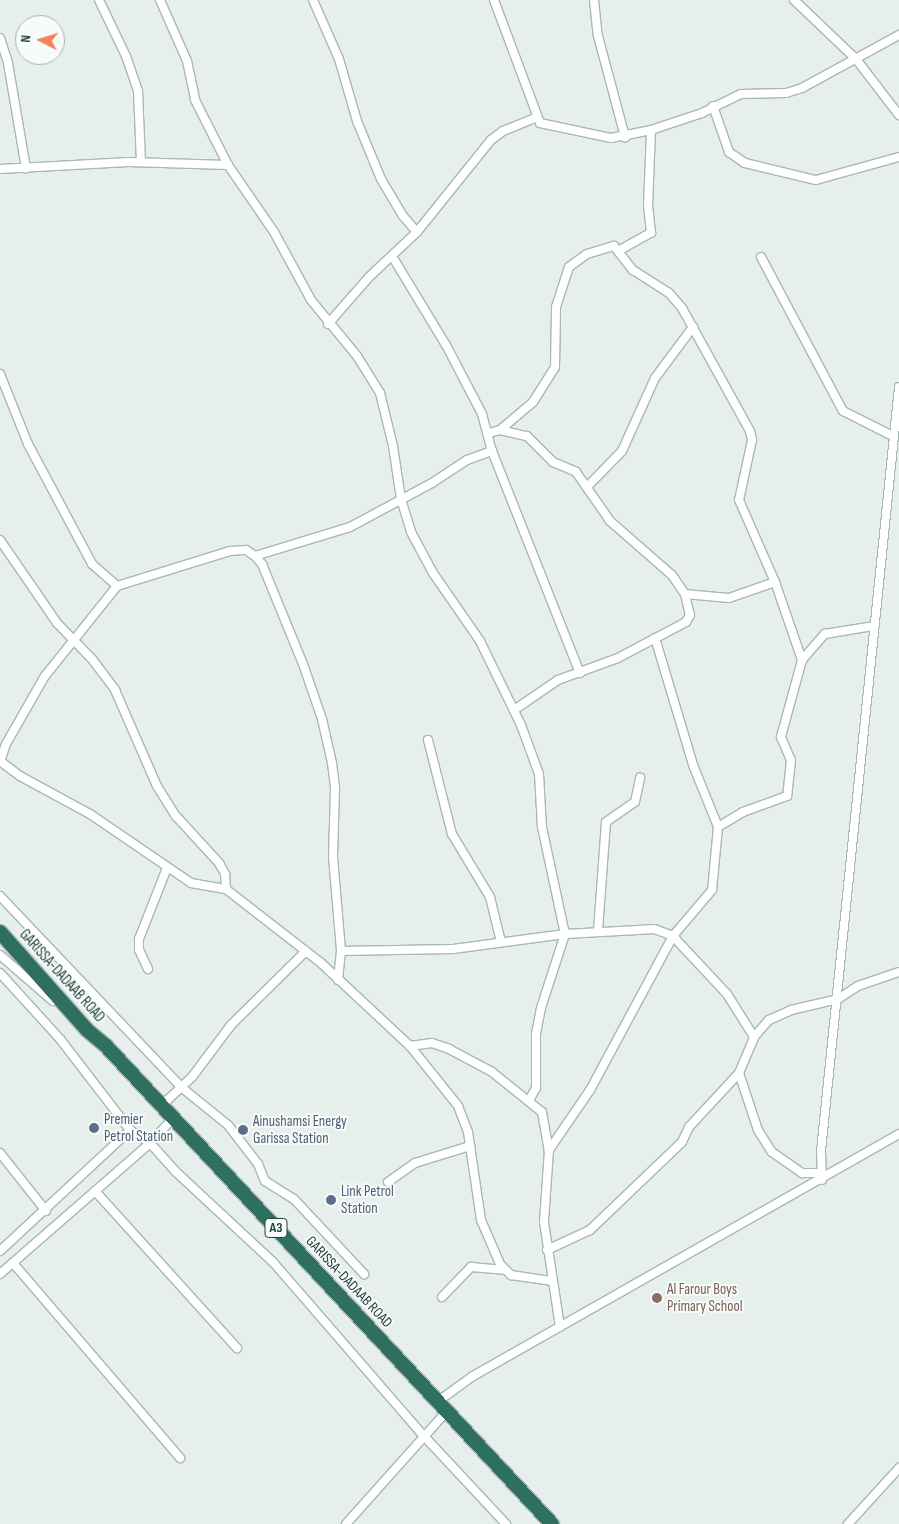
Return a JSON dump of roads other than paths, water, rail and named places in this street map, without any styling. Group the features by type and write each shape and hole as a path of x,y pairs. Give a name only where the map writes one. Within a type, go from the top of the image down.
{"highway":[{"name":"GARISSA-DADAAB ROAD","path":"0,932 87,1030 107,1047 548,1523"}],"street":[{"path":"100,0 126,56 138,91 141,162"},
{"path":"160,0 187,61 195,100 228,165 266,218 328,324 358,356 380,393 393,446 401,499 411,532 425,560 471,626 514,710 539,774 542,827 565,934 536,1034 536,1088 530,1099"},
{"path":"313,0 339,59 357,121 381,179 403,216 418,232"},
{"path":"494,0 536,117 544,126 610,138 625,137 652,130 741,94 786,93 802,88 899,35"},
{"path":"594,0 598,36 625,137"},
{"path":"794,0 856,58 899,115"},
{"path":"0,38 8,63 26,168"},
{"path":"714,106 729,152 744,163 816,180 899,157"},
{"path":"328,324 369,277 418,232 491,140 536,117"},
{"path":"618,252 651,233 648,206 652,130"},
{"path":"0,169 141,162 228,165"},
{"path":"489,433 500,430 533,402 555,367 556,307 570,267 601,248 614,246 633,270 669,293 693,327 750,431 752,440 738,498 775,582 802,660"},
{"path":"392,256 446,345 489,433 492,451 580,674"},
{"path":"761,257 843,411 893,436"},
{"path":"587,487 622,452 654,378 693,327"},
{"path":"0,374 28,444 92,564 117,586"},
{"path":"822,1177 874,626 899,387"},
{"path":"500,430 530,438 553,462 576,472 610,521 655,558 685,594 690,615 686,622 655,638 580,674 558,680 514,710"},
{"path":"255,556 350,527 467,460 492,451"},
{"path":"890,464 899,463"},
{"path":"0,540 57,623 74,640 115,690 157,786 176,816 220,863 225,874 226,889"},
{"path":"338,980 341,950 333,857 335,789 322,719 262,564 246,550 230,551 117,586 74,640 25,709 6,744 0,762 32,784 90,814 191,883 226,889 306,951 410,1046 458,1106 470,1146 482,1220 504,1270"},
{"path":"685,594 729,598 775,582"},
{"path":"718,827 743,812 787,796 791,760 781,737 802,660 825,634 874,626"},
{"path":"549,1150 590,1090 673,936 712,890 718,827 693,765 655,638"},
{"path":"428,740 452,834 490,897 500,942"},
{"path":"598,931 606,822 635,802 640,778"},
{"path":"148,969 139,950 139,939 167,868"},
{"path":"0,896 181,1087 228,1125 258,1164 265,1180 294,1199 364,1274"},
{"path":"341,950 444,949 565,934 648,928 673,936 727,994 754,1037"},
{"path":"161,1106 181,1087 231,1025 306,951"},
{"path":"0,955 87,1030"},
{"path":"547,1250 590,1230 682,1142 688,1127 739,1074 754,1037 768,1020 791,1010 838,999 858,986 899,972"},
{"path":"0,973 60,1039 130,1130 150,1144 175,1171 273,1262 423,1435 506,1524"},
{"path":"410,1046 440,1044 492,1072 530,1099 542,1112 549,1150 544,1222 551,1281 560,1327"},
{"path":"739,1074 758,1130 772,1152 802,1173 822,1177"},
{"path":"0,1274 150,1144 173,1118"},
{"path":"0,1251 46,1211 130,1130"},
{"path":"346,1524 423,1435 454,1387 899,1134"},
{"path":"388,1182 415,1163 470,1146"},
{"path":"0,1153 46,1211"},
{"path":"95,1191 237,1348"},
{"path":"13,1263 180,1458"},
{"path":"442,1297 471,1267 504,1270 511,1275 551,1281"},
{"path":"848,1524 899,1468"}],"place":[{"name":"Premier Petrol Station","path":"94,1128"},
{"name":"Ainushamsi Energy Garissa Station","path":"243,1130"},
{"name":"Link Petrol Station","path":"331,1200"},
{"name":"Al Farour Boys Primary School","path":"657,1298"}]}
